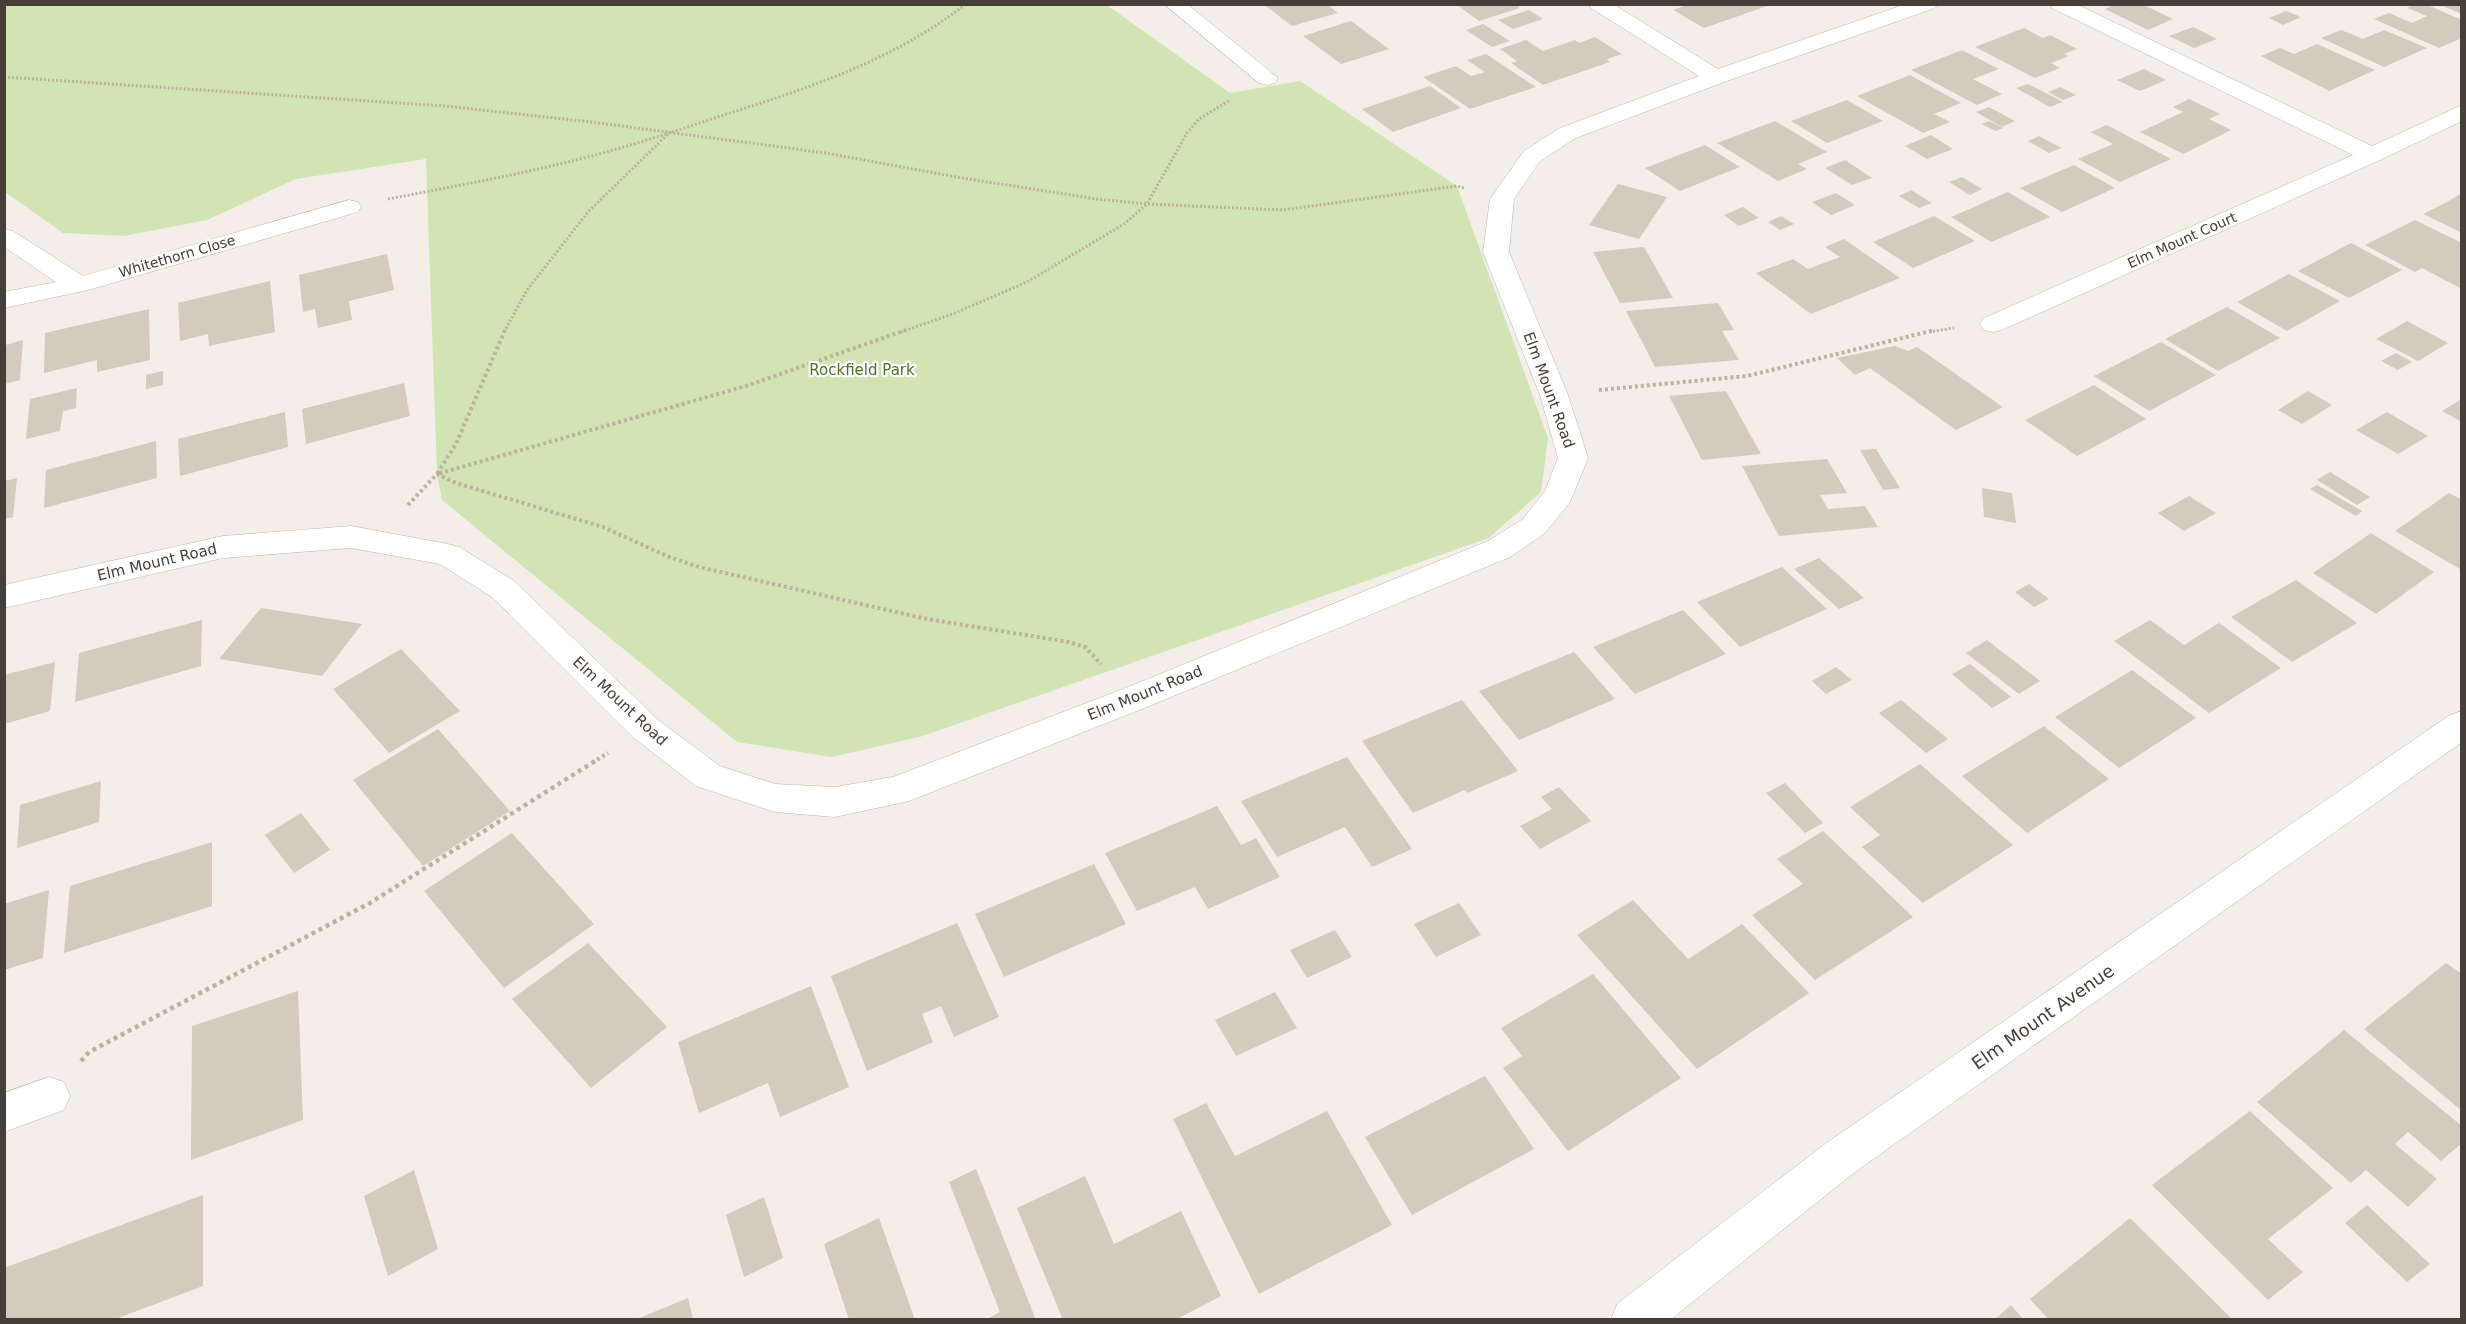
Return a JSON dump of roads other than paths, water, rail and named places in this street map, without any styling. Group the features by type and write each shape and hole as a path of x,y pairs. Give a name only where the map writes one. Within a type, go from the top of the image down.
{"street":[{"path":"1174,4 1267,78"},
{"path":"1598,4 1716,77"},
{"name":"Elm Mount Road","path":"4,597 223,548 351,537 448,555 503,589 646,729 708,776 775,798 835,802 896,790 1130,700 1499,549 1534,526 1559,495 1573,458 1554,395 1496,252 1502,199 1532,156 1568,133 1716,77 1928,4"},
{"path":"2059,4 2372,155"},
{"name":"Elm Mount Court","path":"1993,324 2372,155 2462,112"},
{"name":"Whitethorn Close","path":"4,300 79,285 349,207"},
{"path":"4,236 79,285"},
{"name":"Elm Mount Avenue","path":"1633,1320 1840,1158 2462,724"},
{"path":"4,1113 49,1096"}],"park label":[{"name":"Rockfield Park","path":"862,370"}]}
